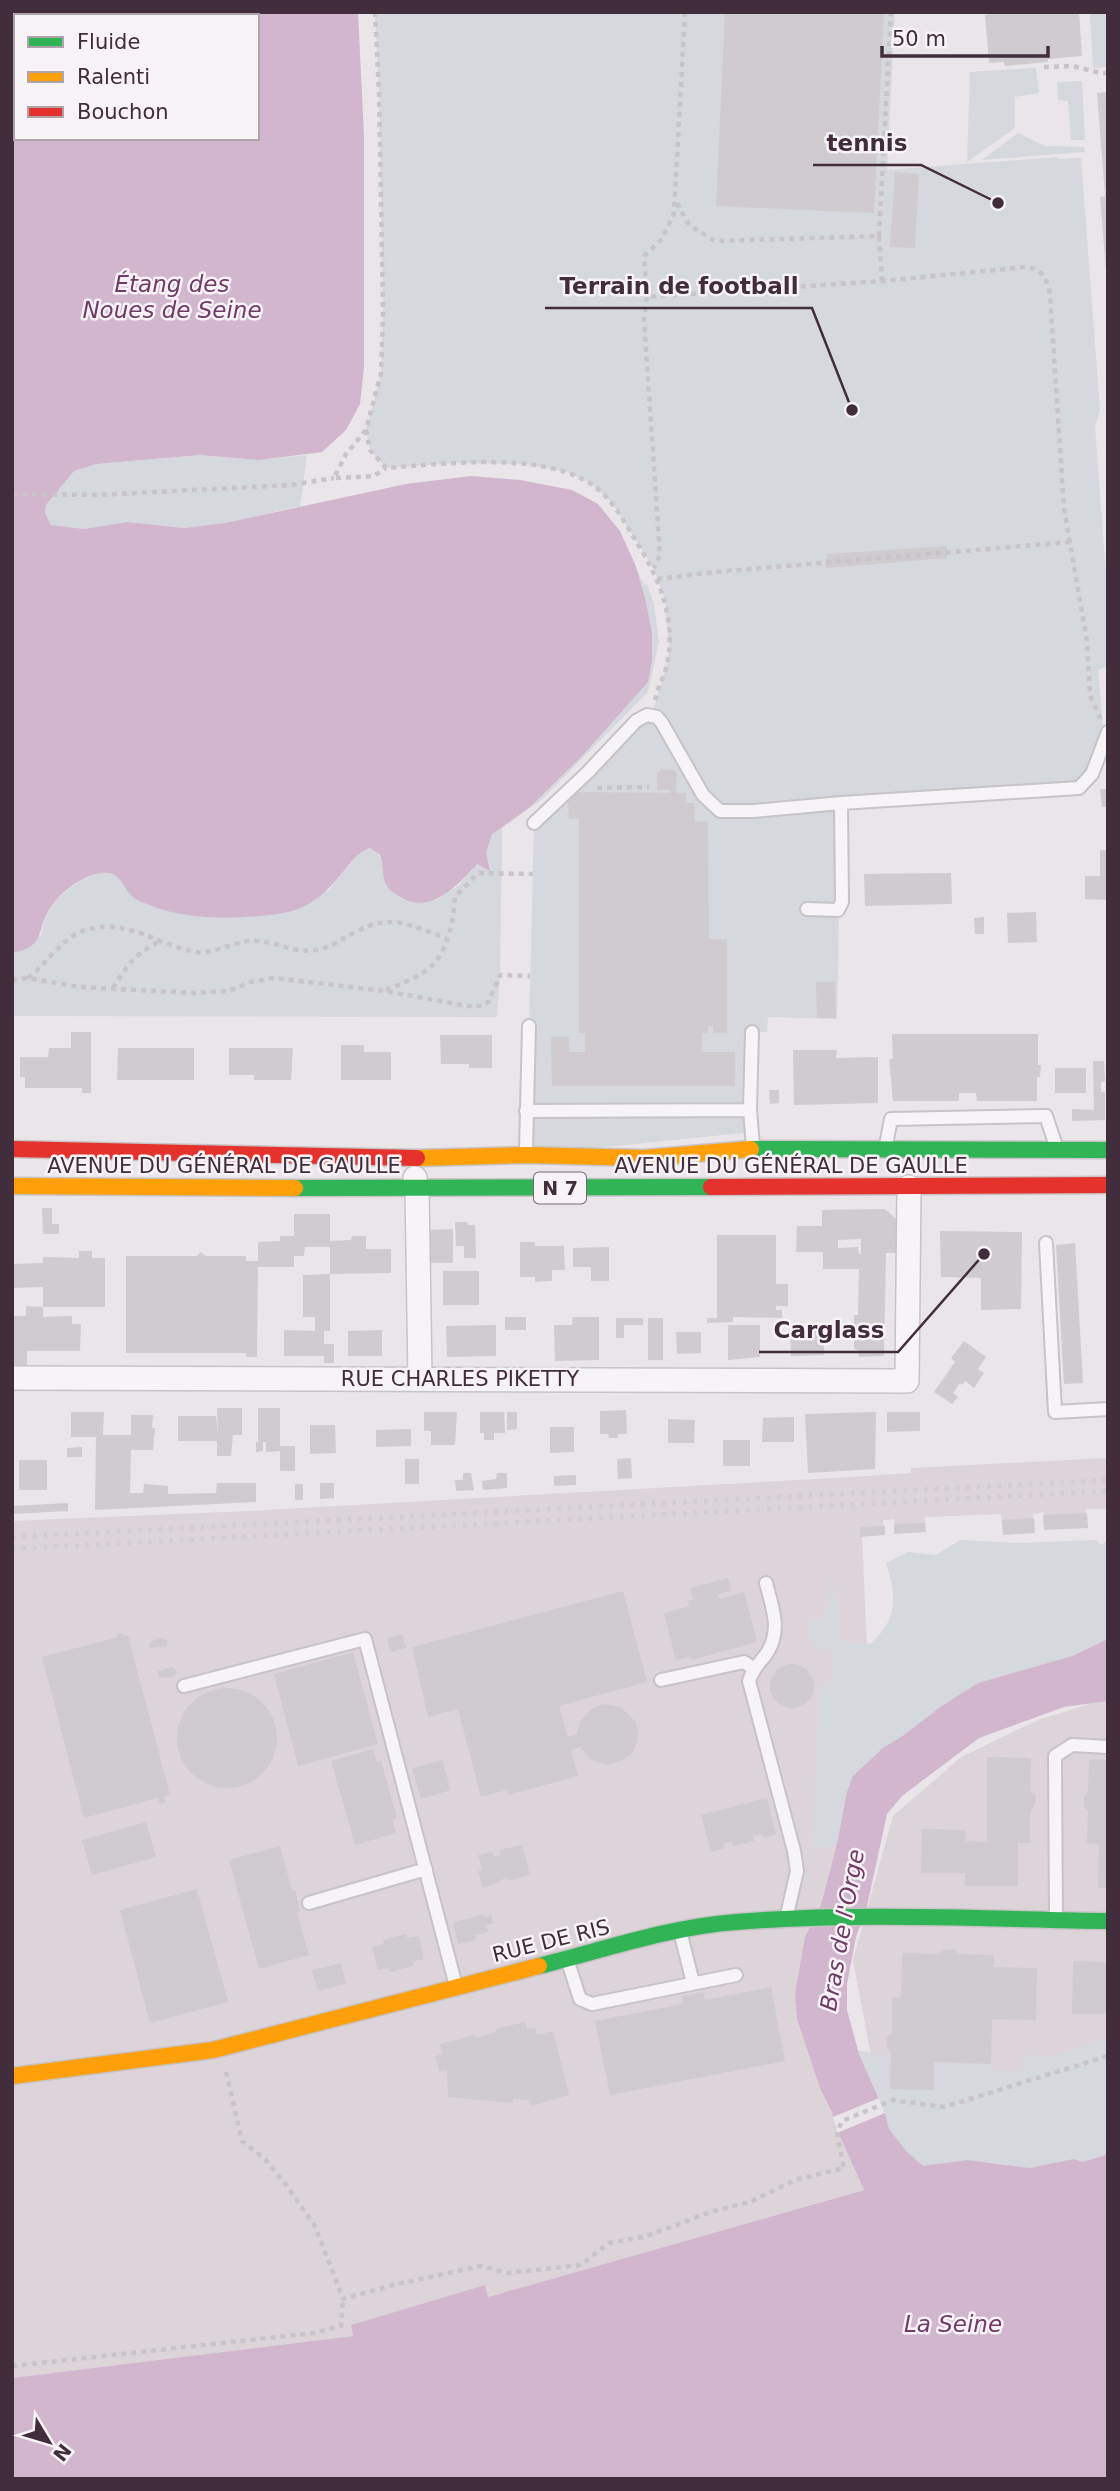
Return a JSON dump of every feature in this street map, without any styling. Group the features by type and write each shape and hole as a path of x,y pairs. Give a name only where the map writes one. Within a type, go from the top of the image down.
{"main road":[{"name":"AVENUE DU GÉNÉRAL DE GAULLE","path":"12,1149 438,1158 526,1155"},
{"name":"AVENUE DU GÉNÉRAL DE GAULLE","path":"753,1149 1108,1150"},
{"name":"N 7","path":"526,1155 644,1158 753,1149"},
{"name":"AVENUE DU GÉNÉRAL DE GAULLE","path":"12,1186 417,1189 1108,1185"},
{"name":"RUE DE RIS","path":"12,2076 219,2048 680,1930 735,1922 866,1918 1108,1921"}],"street":[{"path":"420,1378 417,1189 414,1177 438,1158"},
{"name":"RUE CHARLES PIKETTY","path":"12,1378 908,1381 909,1187"}],"lane":[{"path":"534,823 636,721 647,715 652,715 662,723 703,795 720,811 809,813 841,803 1079,788 1092,774 1108,732"},
{"path":"807,909 838,909 842,902 841,803"},
{"path":"526,1155 529,1027"},
{"path":"752,1032 750,1110 753,1149"},
{"path":"526,1111 750,1110"},
{"path":"885,1149 891,1119 1046,1116 1057,1150"},
{"path":"1046,1243 1055,1412 1108,1409"},
{"path":"766,1583 777,1627 767,1652 752,1668 749,1681 794,1851 797,1871 791,1921"},
{"path":"184,1686 365,1640 456,1988"},
{"path":"661,1680 744,1662 752,1668"},
{"path":"1056,1920 1055,1756 1072,1745 1108,1747"},
{"path":"309,1903 426,1869"},
{"path":"680,1930 693,1983"},
{"path":"567,1959 580,1999 592,2004 736,1975"}],"path":[{"path":"334,478 346,454 366,430 381,373 383,311 375,12"},
{"path":"654,569 660,555 644,320 644,256 662,239 670,226 676,200 685,12"},
{"path":"881,281 879,236 891,12"},
{"path":"1044,67 1073,66 1108,73"},
{"path":"676,200 689,225 715,241 879,236"},
{"path":"646,297 881,281 1026,267 1035,268 1043,274 1050,295 1064,509 1087,641 1090,695 1101,720 1108,727"},
{"path":"366,430 370,450 386,468"},
{"path":"12,494 98,495 290,485 334,478 374,476 386,468 455,463 524,464 567,472 590,483 612,503 654,569 664,600 669,646 668,660 652,715"},
{"path":"657,579 728,570 1071,542"},
{"path":"570,788 649,787"},
{"path":"385,991 420,974 436,962 454,915 455,897 478,873 533,874"},
{"path":"28,978 43,967 59,947 86,929 116,927 137,931 197,952 221,949 232,943 262,940 300,950 316,950 373,924 386,921 446,938"},
{"path":"113,988 130,961 142,950 160,940"},
{"path":"12,980 28,978 79,987 141,991 228,991 251,982 274,978 385,991 467,1006 484,1006 500,975 530,976"},
{"path":"12,2366 314,2333 341,2326 344,2299 332,2264 315,2226 286,2185 265,2160 242,2141 232,2090 219,2048"},
{"path":"344,2299 481,2266 508,2273 581,2265 609,2243 647,2236 710,2212 750,2202 795,2179 844,2168 836,2133 842,2121 893,2100 944,2108 1108,2056"}],"shaded area":[{"path":"375,12 895,12 887,170 1058,157 1081,158 1100,410 1095,427 1108,602 1108,667 1098,669 1104,738 1079,788 841,803 837,1019 768,1017 767,1032 752,1032 753,1132 526,1155 534,823 652,715 668,660 665,600 654,569 612,503 590,483 567,472 524,464 455,463 386,468 370,450 366,430 381,373 383,311"},
{"path":"1090,12 1108,12 1108,67 1093,68"},
{"path":"1036,68 1039,93 1015,97 1015,128 967,162 970,72"},
{"path":"1082,81 1085,140 1071,140 1068,101 1058,100 1057,82"},
{"path":"1018,133 1045,146 1084,147 1085,152 982,160"},
{"path":"200,455 259,460 307,455 300,506 225,523 184,528 127,522 84,529 51,525 45,513 46,505 74,471 96,464"},
{"path":"628,550 644,585 647,584 654,604 659,641 648,692 542,799 502,828 497,1017 12,1016 12,953 16,953 41,935 47,913 52,906 67,890 87,877 107,873 116,875 124,882 133,898 195,916 243,917 282,913 328,891 360,852 370,848 381,859 383,874 436,900 459,885 472,870"},
{"path":"1108,1458 1108,1509 1086,1509 1086,1527 1045,1529 1043,1512 1033,1514 1033,1532 1003,1534 1001,1514 925,1517 925,1532 895,1533 894,1519 883,1520 883,1534 862,1535 873,1779 824,2033 894,2176 853,1960 893,1816 961,1757 1038,1720 1108,1698 1108,2154 1018,2168 968,2160 488,2297 485,2285 352,2325 353,2336 12,2378 12,1521 249,1511 851,1477 911,1473 911,1468"},
{"path":"960,1540 1019,1543 1096,1540 1101,1545 1108,1540 1108,1639 1072,1656 978,1683 943,1705 853,1776 847,1792 837,1844 812,1850 819,1691 833,1677 833,1651 814,1647 809,1635 808,1620 823,1620 831,1595 828,1574 837,1604 839,1636 846,1642 870,1644 886,1626 893,1607 892,1586 886,1563 908,1552 936,1555"},
{"path":"1108,2038 1108,2154 1083,2162 1074,2159 1029,2168 968,2160 923,2166 906,2151 889,2129 885,2112 857,2050 891,2056 890,2089 933,2090 934,2062 991,2064 992,2070 1021,2071 1023,2055 1052,2056"}],"water":[{"name":"Étang des Noues de Seine","path":"12,12 358,12 364,137 364,367 360,404 346,430 322,452 259,460 200,455 96,464 74,471 46,505 45,513 51,525 84,529 127,522 184,528 225,523 406,484 471,476 520,480 572,490 598,504 620,531 635,564 652,633 652,660 648,682 582,756 530,807 492,834 486,853 490,871 477,864 454,888 435,899 415,902 393,892 385,882 380,855 370,848 358,855 315,900 289,912 263,916 215,918 167,911 135,898 119,878 111,873 104,873 89,876 56,900 47,913 38,938 30,947 12,953"},
{"name":"La Seine","path":"1108,1639 1108,1701 1064,1707 979,1738 902,1796 887,1814 867,1906 856,1937 847,1984 847,2010 859,2054 885,2113 889,2129 906,2151 923,2166 968,2160 1029,2168 1074,2159 1083,2162 1108,2154 1108,2479 12,2479 12,2378 353,2336 351,2325 485,2285 488,2297 864,2190 841,2138 837,2135 832,2112 820,2088 797,2019 795,1994 805,1937 821,1905 853,1776 883,1748 978,1683 1072,1656"}],"pier":[{"path":"879,2098 885,2113 837,2133 833,2117"}],"building":[{"path":"725,12 884,12 874,213 716,206"},
{"path":"1001,12 1079,12 1082,56 1005,66 1004,62 989,63 985,15"},
{"path":"1108,92 1106,271 1100,197 1105,196 1097,93"},
{"path":"895,172 919,174 915,248 890,247"},
{"path":"947,546 947,558 826,568 827,554"},
{"path":"661,769 677,773 676,793 686,793 686,803 694,803 695,822 708,821 709,939 727,939 727,1033 713,1033 713,1026 708,1026 708,1033 702,1033 702,1052 735,1052 735,1086 552,1086 551,1037 569,1037 569,1052 585,1052 585,1033 579,1033 579,818 569,819 568,797 572,792 670,793 670,790 657,790 657,773"},
{"path":"1100,789 1108,789 1108,807 1102,807"},
{"path":"1100,850 1108,850 1108,900 1085,899 1085,876 1100,876"},
{"path":"951,873 952,904 865,906 864,874"},
{"path":"1036,912 1037,942 1008,943 1007,913"},
{"path":"984,917 984,934 975,934 974,918"},
{"path":"816,982 835,982 836,1018 817,1018"},
{"path":"71,1032 91,1032 91,1093 82,1093 82,1088 25,1088 25,1077 20,1077 20,1057 48,1057 49,1048 71,1048"},
{"path":"892,1034 1038,1034 1038,1065 1041,1065 1040,1077 1037,1077 1037,1101 977,1101 976,1093 959,1093 959,1101 893,1101 889,1059 893,1059"},
{"path":"440,1035 492,1035 492,1068 469,1068 469,1064 441,1064"},
{"path":"341,1045 364,1045 364,1052 391,1052 391,1080 341,1080"},
{"path":"118,1048 194,1048 194,1080 117,1080"},
{"path":"229,1048 293,1048 291,1080 254,1080 254,1075 229,1075"},
{"path":"793,1050 837,1050 836,1058 878,1057 878,1103 794,1105"},
{"path":"1093,1061 1104,1061 1105,1081 1101,1082 1101,1092 1105,1092 1105,1120 1072,1121 1072,1109 1094,1110"},
{"path":"1055,1068 1086,1068 1086,1093 1055,1093"},
{"path":"769,1090 779,1090 779,1103 770,1104"},
{"path":"42,1208 52,1208 52,1224 59,1224 59,1234 43,1234"},
{"path":"885,1209 896,1219 896,1253 886,1253 884,1356 859,1357 858,1350 854,1349 854,1315 858,1315 859,1269 823,1269 823,1252 796,1252 797,1226 822,1226 822,1210","holes":["861,1239 861,1254 858,1247 838,1248 838,1240"]},
{"path":"294,1214 330,1214 330,1241 366,1236 366,1249 391,1249 391,1273 330,1274 330,1247 305,1247 304,1256 294,1256 294,1267 258,1267 257,1357 246,1357 246,1353 126,1353 126,1256 197,1256 201,1252 205,1256 246,1256 246,1261 258,1261 258,1242 280,1241 280,1236 294,1236"},
{"path":"455,1222 475,1225 476,1258 464,1258 464,1246 456,1246"},
{"path":"453,1229 453,1263 431,1263 430,1230"},
{"path":"940,1231 1022,1232 1021,1309 981,1310 981,1278 941,1277"},
{"path":"717,1235 776,1235 776,1284 788,1284 788,1306 776,1306 776,1310 782,1310 782,1318 733,1317 733,1322 707,1323 707,1318 717,1318"},
{"path":"520,1242 535,1242 535,1246 564,1246 565,1270 552,1270 552,1281 535,1282 535,1277 520,1277"},
{"path":"1075,1243 1083,1383 1064,1384 1056,1245"},
{"path":"609,1247 609,1281 591,1281 591,1267 573,1267 573,1248"},
{"path":"79,1251 92,1251 92,1258 105,1258 105,1307 43,1307 43,1287 12,1288 12,1264 43,1263 43,1257 79,1258"},
{"path":"443,1271 479,1271 479,1305 443,1305"},
{"path":"330,1274 330,1331 324,1331 324,1344 334,1344 334,1363 324,1363 324,1356 284,1356 284,1330 315,1331 315,1317 303,1317 303,1275"},
{"path":"26,1306 43,1307 43,1317 72,1316 72,1324 81,1324 80,1351 27,1351 27,1369 13,1369 12,1316 26,1316"},
{"path":"505,1317 526,1317 526,1330 505,1330"},
{"path":"573,1317 599,1317 599,1360 555,1361 554,1325 572,1325"},
{"path":"616,1318 643,1318 643,1325 624,1325 624,1338 616,1338"},
{"path":"648,1318 663,1318 663,1360 648,1360"},
{"path":"496,1325 496,1356 447,1357 446,1326"},
{"path":"728,1325 760,1325 760,1357 728,1360"},
{"path":"824,1325 824,1355 791,1356 790,1326"},
{"path":"382,1330 382,1356 348,1356 348,1331"},
{"path":"676,1332 701,1332 701,1353 677,1354"},
{"path":"964,1341 986,1357 978,1369 984,1373 974,1388 965,1381 962,1385 960,1383 953,1393 958,1397 952,1404 934,1392 955,1362 951,1358"},
{"path":"217,1408 242,1408 242,1435 233,1435 231,1456 217,1456 217,1441 178,1441 178,1416 216,1416 218,1435"},
{"path":"258,1408 280,1408 280,1446 295,1446 295,1471 280,1471 280,1451 266,1452 266,1442 263,1442 263,1451 256,1452"},
{"path":"626,1410 627,1434 609,1438 608,1434 600,1434 600,1411"},
{"path":"71,1412 104,1412 103,1435 131,1435 131,1415 153,1415 153,1450 131,1450 130,1493 143,1493 144,1484 168,1486 168,1494 216,1493 217,1483 256,1483 256,1502 95,1510 96,1437 71,1437"},
{"path":"424,1412 457,1412 455,1445 431,1445 431,1431 424,1431"},
{"path":"480,1412 504,1412 505,1433 494,1433 494,1440 484,1440 484,1433 480,1433"},
{"path":"507,1412 517,1412 517,1429 507,1430"},
{"path":"876,1412 875,1469 808,1473 805,1414"},
{"path":"887,1412 920,1412 920,1431 887,1432"},
{"path":"794,1417 794,1442 762,1442 763,1418"},
{"path":"668,1419 695,1420 694,1443 668,1443"},
{"path":"310,1425 335,1425 336,1453 310,1454"},
{"path":"550,1427 574,1427 574,1452 550,1453"},
{"path":"411,1429 411,1446 376,1447 376,1430"},
{"path":"723,1440 750,1440 750,1466 723,1466"},
{"path":"82,1447 82,1457 67,1457 67,1448"},
{"path":"631,1458 632,1478 618,1479 617,1459"},
{"path":"405,1459 419,1459 419,1484 405,1484"},
{"path":"19,1460 47,1460 47,1490 19,1490"},
{"path":"463,1473 471,1473 474,1490 456,1491 455,1480 463,1480"},
{"path":"497,1473 507,1473 507,1488 483,1490 482,1481 496,1479"},
{"path":"576,1475 576,1485 554,1486 554,1476"},
{"path":"320,1483 334,1483 334,1498 320,1499"},
{"path":"295,1484 303,1484 303,1500 295,1500"},
{"path":"68,1503 68,1511 12,1514 12,1506"},
{"path":"1087,1513 1088,1528 1044,1530 1043,1515"},
{"path":"1034,1518 1035,1533 1003,1535 1002,1520"},
{"path":"925,1523 926,1532 894,1534 894,1524"},
{"path":"885,1526 885,1535 860,1537 860,1527"},
{"path":"728,1578 731,1591 718,1594 720,1599 744,1592 757,1642 691,1660 690,1657 676,1660 664,1613 689,1606 688,1601 693,1600 690,1588"},
{"path":"623,1591 647,1682 559,1706 568,1737 577,1734 580,1722 592,1708 604,1704 621,1707 635,1721 638,1729 632,1753 623,1760 607,1765 591,1760 580,1747 571,1750 578,1776 508,1795 507,1790 481,1797 458,1709 428,1717 412,1647"},
{"path":"122,1633 123,1636 128,1635 170,1795 164,1796 166,1802 159,1804 158,1798 84,1818 42,1657 118,1637 117,1634"},
{"path":"402,1634 406,1648 391,1652 387,1638"},
{"path":"160,1637 167,1640 167,1646 150,1648 149,1643"},
{"path":"353,1652 378,1744 298,1766 274,1674"},
{"path":"792,1664 808,1670 814,1686 808,1702 792,1708 776,1702 770,1686 776,1670"},
{"path":"172,1667 177,1672 174,1677 159,1678 158,1671"},
{"path":"227,1688 246,1692 262,1703 273,1719 277,1738 273,1757 262,1773 246,1784 227,1788 208,1784 192,1773 181,1757 177,1738 181,1719 192,1703 208,1692"},
{"path":"373,1749 377,1762 381,1761 397,1818 392,1819 396,1833 355,1845 331,1761"},
{"path":"987,1757 1031,1758 1030,1791 1036,1794 1035,1805 1030,1812 1030,1843 1018,1843 1018,1886 965,1886 965,1873 921,1873 922,1829 966,1830 965,1841 987,1842"},
{"path":"1089,1759 1108,1760 1108,1888 1098,1888 1099,1844 1087,1843 1088,1811 1084,1807 1084,1795 1088,1791"},
{"path":"442,1760 451,1790 421,1799 412,1768"},
{"path":"767,1798 776,1834 764,1838 762,1834 753,1835 754,1841 733,1846 732,1841 723,1844 724,1849 711,1852 701,1815"},
{"path":"146,1822 156,1857 92,1875 82,1840"},
{"path":"522,1845 530,1875 508,1881 507,1878 483,1888 478,1871 482,1870 478,1855 492,1852 494,1857 501,1855 499,1850"},
{"path":"280,1846 292,1891 295,1890 300,1910 297,1912 309,1955 259,1969 229,1860"},
{"path":"197,1889 228,2002 150,2023 120,1910"},
{"path":"483,1914 484,1917 491,1915 493,1923 486,1925 488,1932 475,1935 476,1940 458,1944 453,1923"},
{"path":"406,1934 407,1938 419,1936 424,1959 413,1961 414,1966 390,1972 390,1968 378,1970 372,1947 384,1944 383,1940"},
{"path":"954,1949 958,1954 994,1955 994,1967 1037,1968 1036,2020 992,2019 991,2064 934,2062 934,2090 890,2089 891,2053 886,2047 887,2037 892,2033 892,1997 901,1998 902,1953 939,1954 942,1950"},
{"path":"1073,1961 1108,1962 1108,2014 1072,2014"},
{"path":"341,1963 346,1984 318,1991 312,1970"},
{"path":"771,1987 785,2061 610,2095 595,2021 683,2004 682,1996 703,1992 705,2000"},
{"path":"525,2022 527,2029 535,2028 537,2035 553,2031 569,2095 531,2106 529,2100 513,2099 513,2103 448,2097 447,2070 439,2071 435,2056 443,2054 440,2044 475,2035 475,2038 496,2032 495,2029"}],"railway":[{"path":"12,1537 1108,1480"},
{"path":"12,1549 1108,1491"}],"traffic: fast":[{"path":"751,1149 1108,1150"},
{"path":"295,1188 711,1187"},
{"path":"539,1966 661,1934 736,1922 828,1917 1108,1921"}],"traffic: slow":[{"path":"417,1158 526,1155 644,1158 751,1149"},
{"path":"12,1186 295,1188"},
{"path":"12,2076 213,2050 539,1966"}],"traffic: jam":[{"path":"12,1149 417,1158"},
{"path":"711,1187 1108,1185"}],"place":[{"name":"tennis","path":"998,203"},
{"name":"Terrain de football","path":"852,410"},
{"name":"Carglass","path":"984,1254"}],"water label":[{"name":"Bras de l'Orge","path":"842,1930"}]}
